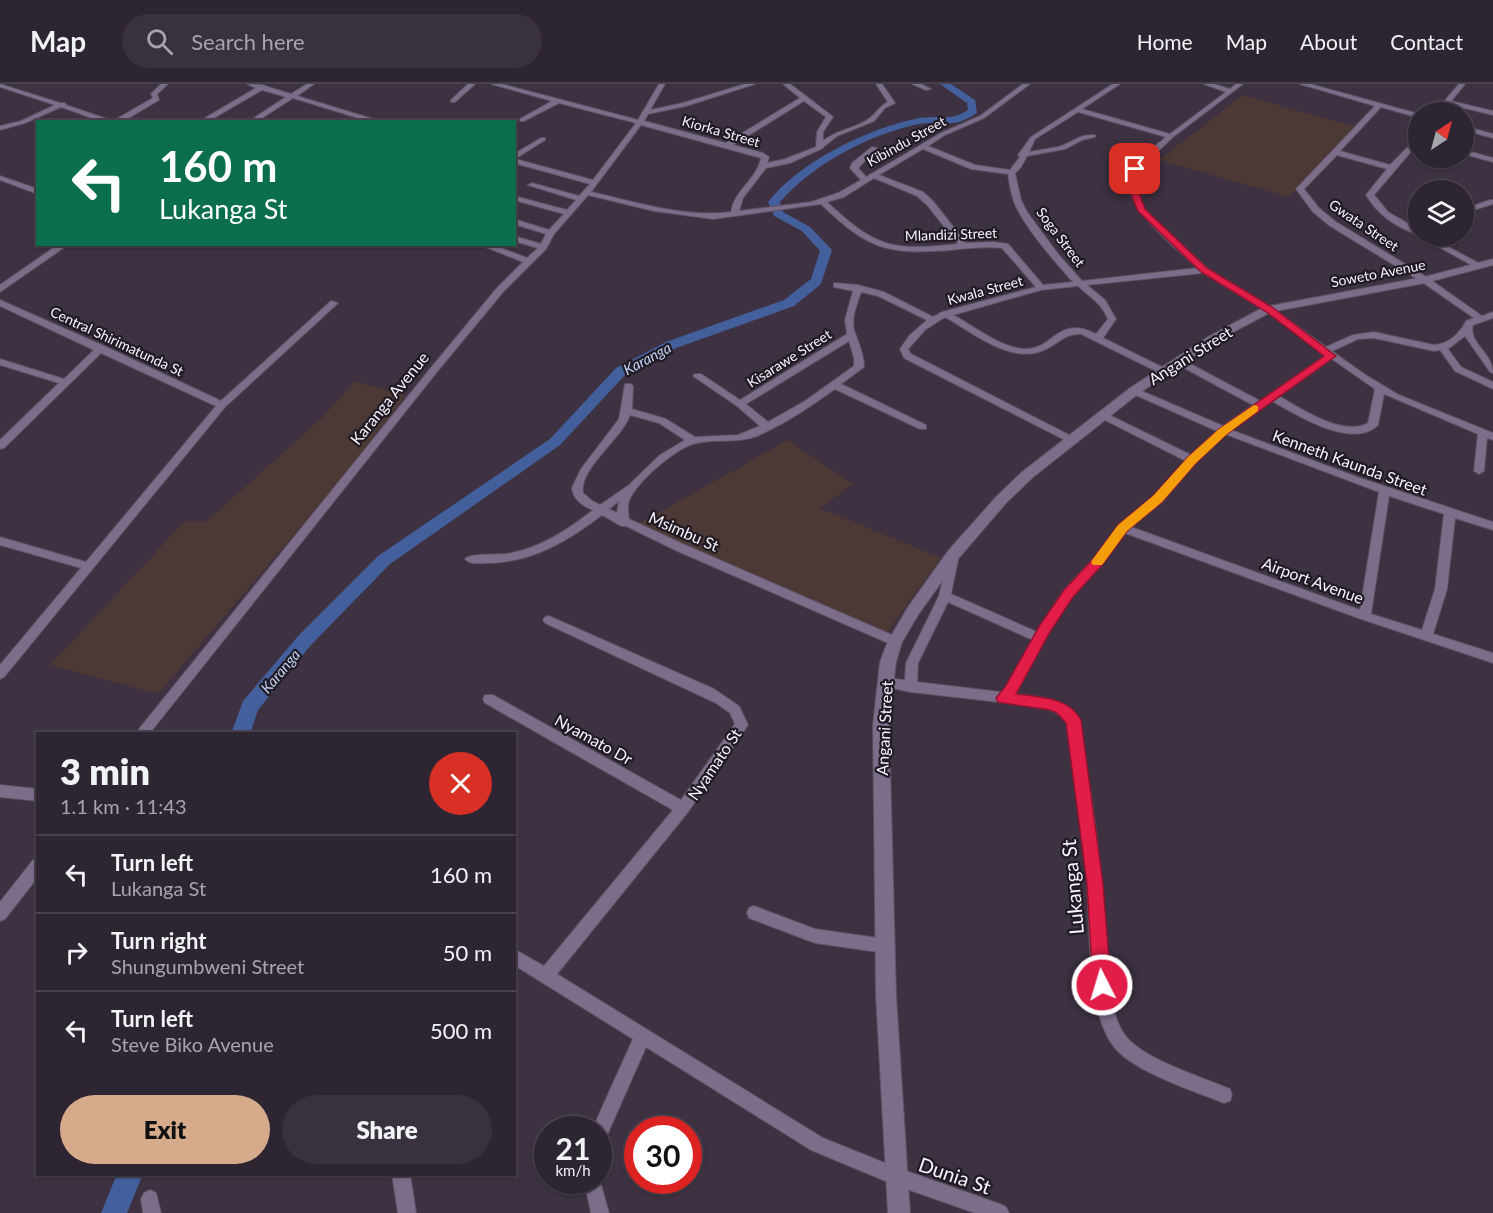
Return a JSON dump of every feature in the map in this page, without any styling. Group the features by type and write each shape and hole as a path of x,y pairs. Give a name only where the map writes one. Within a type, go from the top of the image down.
{"street":[{"path":"120,120 151,104 157,99 154,94 165,84"},
{"path":"250,84 373,120"},
{"path":"254,120 311,84"},
{"path":"453,101 472,84"},
{"name":"Kiorka Street","path":"494,84 558,101 643,117 760,154 765,157 765,166 760,175 738,199 735,214"},
{"name":"Karanga Avenue","path":"143,732 398,413 500,290 543,247 551,233 595,183 643,117 662,84"},
{"path":"643,117 752,84"},
{"path":"786,84 803,99 831,117 820,132 819,148"},
{"path":"765,166 787,161 819,148 836,135 872,120 883,107 891,104 892,101 879,84"},
{"path":"915,84 928,89"},
{"name":"Kibindu Street","path":"735,214 824,202 841,195 923,146 982,117 1024,84"},
{"path":"923,146 974,167 1011,172 1020,164 1022,155 1033,138 1077,110 1105,88 1117,84"},
{"path":"1206,84 1232,91"},
{"path":"1240,84 1171,136 1135,169 1132,187 1141,210 1204,270 1268,309 1327,353 1380,388 1488,435 1479,471"},
{"path":"1303,84 1344,92 1408,113"},
{"path":"1446,102 1462,84"},
{"path":"0,85 106,120"},
{"path":"205,120 262,86"},
{"path":"729,144 803,99"},
{"path":"522,120 558,101"},
{"path":"0,128 23,122 63,104"},
{"name":"Gwata Street","path":"1379,105 1300,189 1316,210 1333,224 1425,279"},
{"path":"1474,109 1493,113"},
{"path":"1077,110 1171,136"},
{"path":"210,117 219,120"},
{"path":"1474,131 1493,136"},
{"path":"1022,155 1063,148 1080,138 1093,136"},
{"path":"516,158 543,138"},
{"path":"865,180 854,168 874,148"},
{"path":"1408,150 1370,195 1375,205 1408,228"},
{"path":"1335,152 1392,168"},
{"path":"1474,155 1493,160"},
{"path":"516,160 595,183"},
{"name":"Soga Street","path":"1011,172 1019,204 1079,284 1098,296 1109,307 1112,319 1099,338"},
{"path":"873,175 920,194 930,203 964,246"},
{"path":"0,178 36,191"},
{"path":"532,185 694,216 713,217 735,214"},
{"path":"516,199 569,213"},
{"name":"Mlandizi Street","path":"824,202 864,239 878,246 910,251 964,246 1005,246 1041,288"},
{"path":"1474,208 1493,202"},
{"path":"516,222 551,233"},
{"path":"1403,225 1408,224"},
{"path":"516,239 543,247"},
{"path":"0,289 62,246"},
{"path":"487,246 528,261"},
{"path":"1442,246 1478,265"},
{"name":"Soweto Avenue","path":"1268,309 1425,279 1493,262"},
{"name":"Kwala Street","path":"1070,439 908,356 904,349 908,341 933,320 945,314 1041,288 1204,270"},
{"path":"1425,279 1479,318"},
{"path":"837,285 881,294 933,320"},
{"path":"471,559 512,557 552,544 573,533 672,451 693,441 742,438 835,385 859,368 860,362 852,335 850,313 858,288"},
{"name":"Central Shirimatunda St","path":"0,303 222,405"},
{"path":"0,674 222,405 334,303"},
{"name":"Angani Street","path":"899,1213 895,1176 885,946 881,725 885,683 895,640 953,555 1001,500 1070,439 1134,391 1229,330 1268,309"},
{"path":"945,314 1021,351 1036,350 1063,332 1074,330 1099,338 1163,371"},
{"path":"1003,698 1010,692 1068,593 1098,561 1123,528 1158,499 1192,460 1223,431 1273,397 1327,353 1356,336 1374,335 1442,348 1467,330 1469,323 1493,315"},
{"path":"1467,330 1471,340 1493,370"},
{"name":"Kisarawe Street","path":"740,404 852,335"},
{"path":"0,446 102,348"},
{"path":"1442,348 1458,369 1493,386"},
{"path":"0,362 66,382"},
{"path":"1178,362 1260,405"},
{"path":"698,376 740,404 766,426"},
{"path":"835,385 923,428"},
{"name":"Msimbu St","path":"628,386 627,411 623,422 585,472 577,488 578,495 587,503 625,523 895,640"},
{"path":"1273,397 1324,424 1360,430 1369,429 1373,425 1380,388"},
{"name":"Kenneth Kaunda Street","path":"1134,391 1223,431 1384,492 1493,526"},
{"path":"627,411 656,417 678,428 693,441"},
{"path":"1102,415 1192,460"},
{"path":"625,523 622,512 624,500 630,488"},
{"path":"1365,616 1384,492"},
{"path":"1426,636 1441,588 1450,513"},
{"name":"Airport Avenue","path":"1123,528 1365,616 1493,658"},
{"path":"0,541 90,567"},
{"path":"911,687 912,663 945,596 953,555"},
{"path":"945,596 1040,638"},
{"name":"Nyamato St","path":"546,976 683,808 742,725 740,716 726,702 710,693 549,620"},
{"name":"Lukanga St","path":"885,683 1052,705 1062,709 1073,720 1095,884 1102,985 1112,1027 1119,1042 1134,1055 1224,1095"},
{"name":"Nyamato Dr","path":"489,699 683,808"},
{"path":"0,790 36,795"},
{"path":"0,914 36,868"},
{"path":"754,914 815,936 885,946"},
{"path":"516,957 817,1144 895,1176"},
{"path":"607,1116 642,1036"},
{"path":"401,1176 407,1213"},
{"name":"Dunia St","path":"895,1176 1000,1213"},
{"path":"596,1194 600,1213"}],"shaded area":[{"path":"1243,95 1356,127 1289,197 1159,160"},
{"path":"355,381 406,396 334,488 158,694 50,665 185,521 207,521 324,416"},
{"path":"788,440 853,484 820,508 941,558 887,632 638,524"}],"waterway":[{"name":"Karanga","path":"241,732 250,706 305,640 384,560 555,442 621,371 671,345 789,303 817,281 826,250 806,229 778,214 774,202 801,176 841,151 904,125 929,120 947,122 957,120 973,111 972,102 945,84"},
{"name":"Karanga","path":"114,1213 129,1176"}],"slow traffic":[{"path":"1097,562 1123,528 1158,499 1192,460 1223,431 1254,409"}],"route":[{"path":"1102,985 1095,884 1073,720 1069,714 1052,705 1003,698 1010,692 1045,628 1068,593 1098,561 1123,528 1158,499 1192,460 1223,431 1330,356 1268,309 1204,270 1141,210 1132,187 1135,169"}]}
